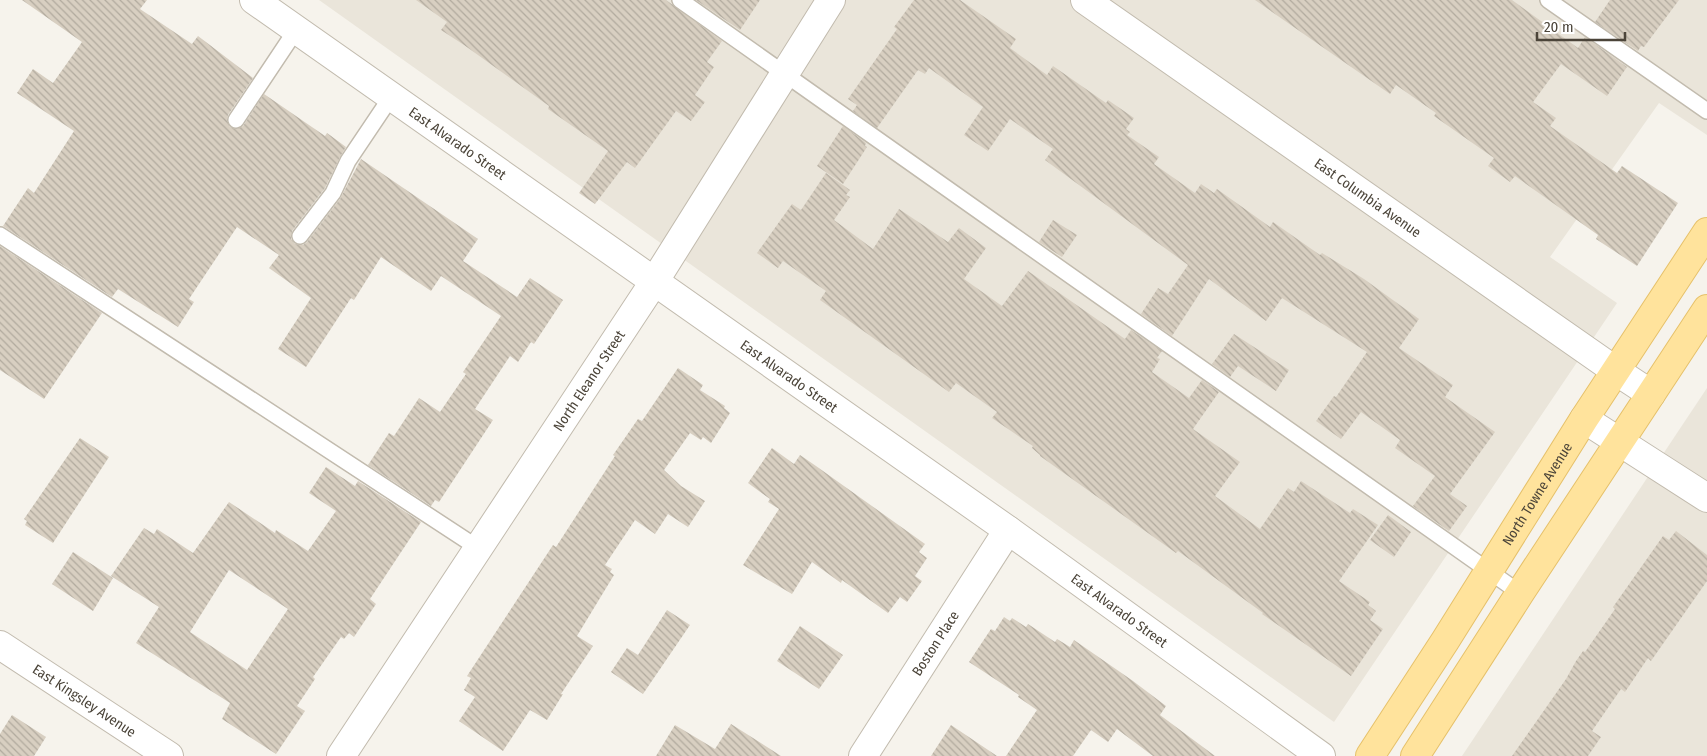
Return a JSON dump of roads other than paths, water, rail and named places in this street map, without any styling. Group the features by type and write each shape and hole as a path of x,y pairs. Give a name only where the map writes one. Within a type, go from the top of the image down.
{"main road":[{"name":"North Towne Avenue","path":"1370,756 1445,641 1584,419 1707,232"},
{"path":"1415,756 1707,309"}],"street":[{"name":"East Alvarado Street","path":"254,0 1008,530 1321,756"},
{"name":"North Eleanor Street","path":"341,756 654,282 831,0"},
{"name":"East Columbia Avenue","path":"1085,0 1651,394"},
{"path":"1584,419 1707,498"},
{"name":"Boston Place","path":"863,756 1008,530"},
{"name":"East Kingsley Avenue","path":"0,645 169,756"}],"lane":[{"path":"680,0 1520,593"},
{"path":"1548,0 1707,111"},
{"path":"236,120 296,30"},
{"path":"300,236 333,193 348,161 391,97"},
{"path":"0,235 478,548"}]}
